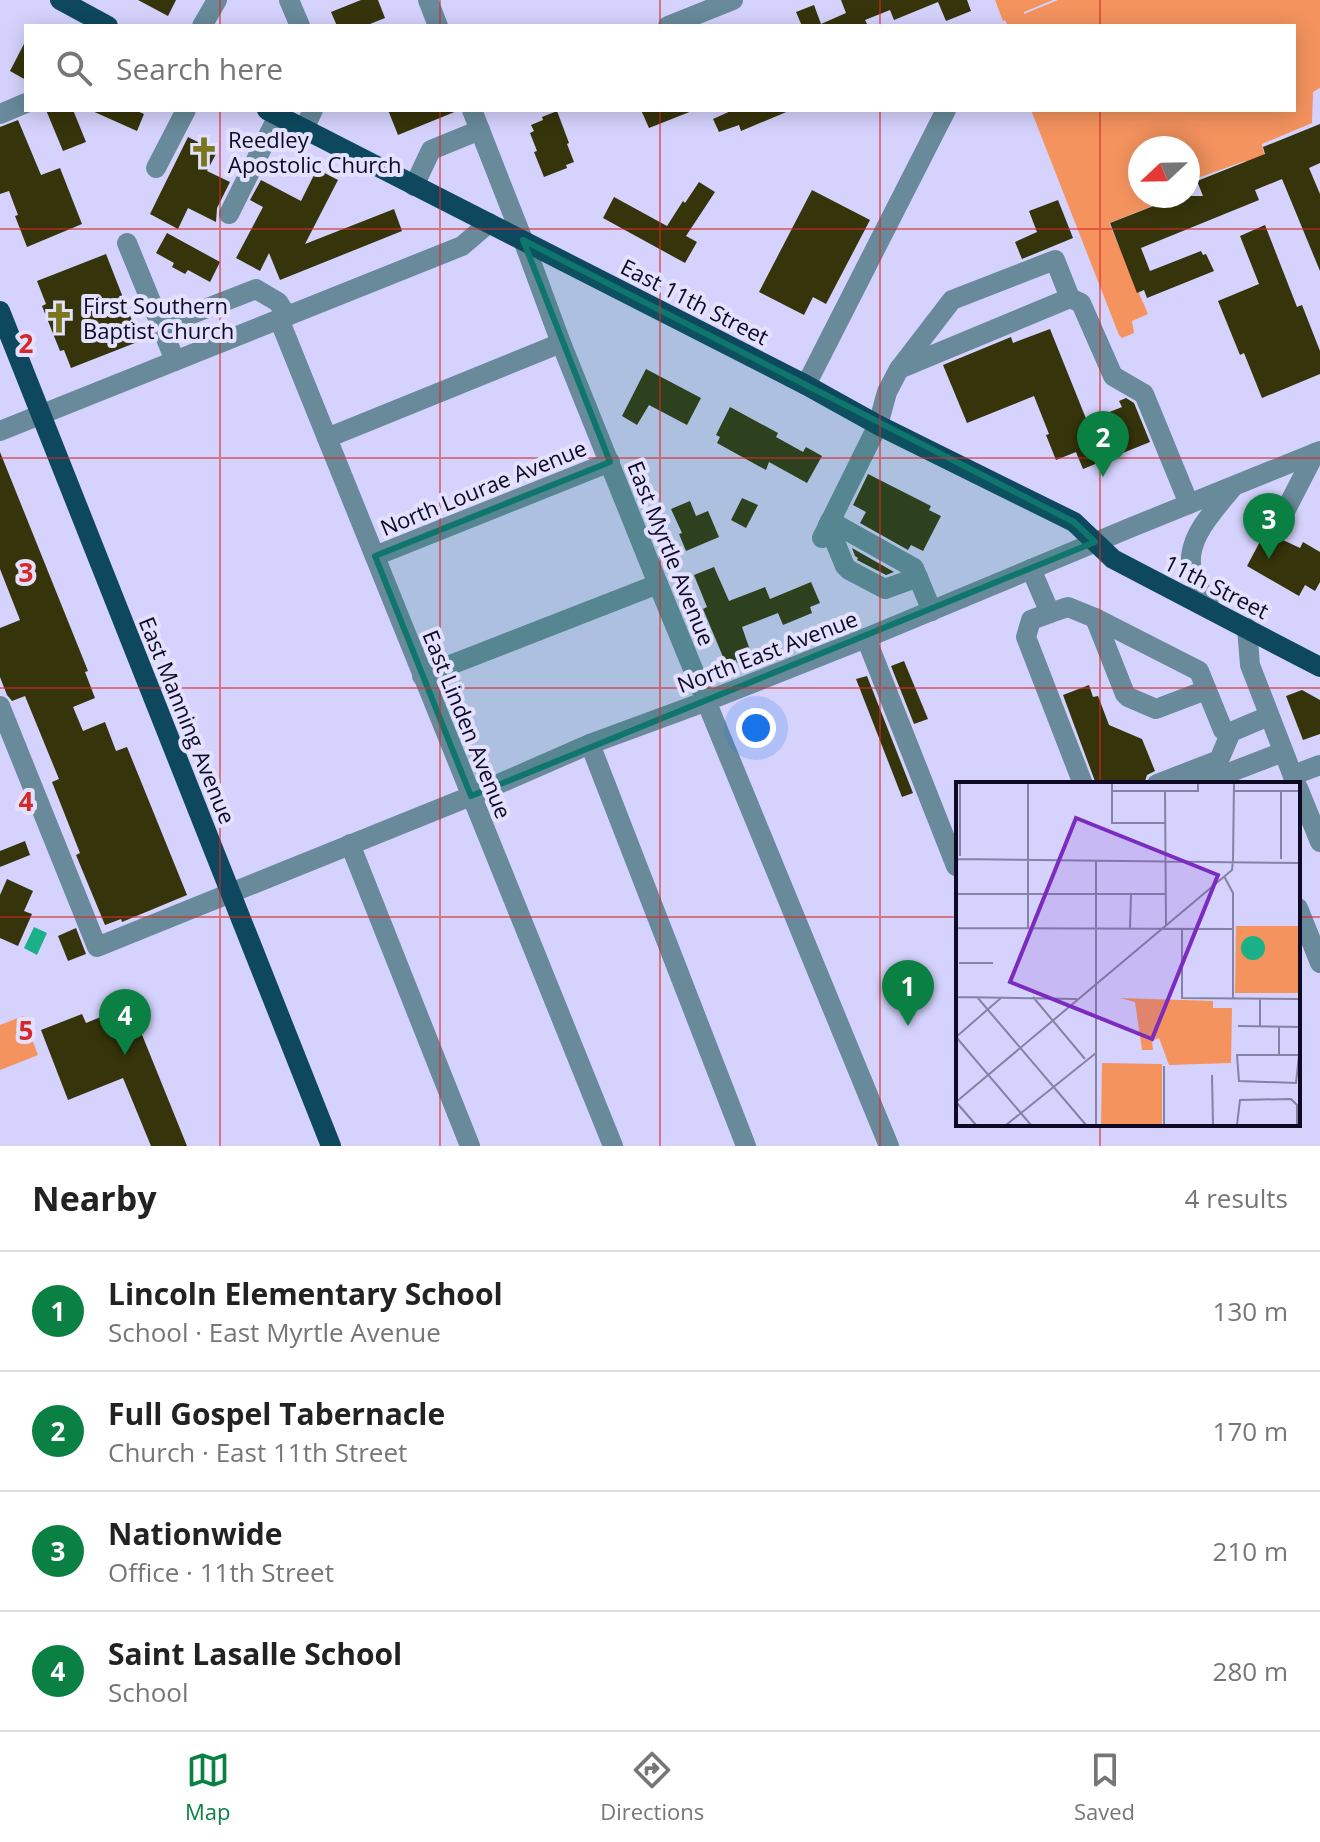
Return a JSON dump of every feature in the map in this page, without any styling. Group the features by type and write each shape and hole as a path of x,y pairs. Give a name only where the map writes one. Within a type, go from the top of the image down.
{"main road":[{"path":"60,0 87,21"},
{"name":"East 11th Street","path":"273,113 806,385 878,425 1074,522 1095,542"},
{"name":"East Manning Avenue","path":"0,311 331,1146"},
{"name":"11th Street","path":"1095,542 1113,559 1320,667"}],"street":[{"path":"203,24 217,0"},
{"path":"289,0 299,24"},
{"path":"428,0 437,24"},
{"path":"673,24 733,0"},
{"path":"0,114 24,104"},
{"path":"156,168 185,112"},
{"path":"304,129 312,112"},
{"name":"East Myrtle Avenue","path":"473,112 658,584 889,1146"},
{"path":"806,385 945,112"},
{"path":"229,214 273,113"},
{"path":"414,186 431,150 480,130"},
{"path":"0,431 462,246 489,223"},
{"path":"127,243 175,361"},
{"path":"827,528 878,425 887,392 899,369 952,300 1055,260 1070,298 1081,303 1113,376 1144,394 1189,504"},
{"path":"161,326 256,289 278,302 283,317"},
{"path":"899,369 1070,298"},
{"name":"East Linden Avenue","path":"283,317 327,438 613,1146"},
{"path":"327,438 561,343"},
{"path":"1276,529 1318,452"},
{"name":"North East Avenue","path":"0,706 97,947 471,796 590,744 866,638 1318,452"},
{"name":"North Lourae Avenue","path":"375,556 610,462"},
{"path":"1211,609 1193,573 1191,555 1197,534 1233,486"},
{"path":"827,528 911,565 932,611"},
{"path":"827,528 849,570 885,589 918,577"},
{"path":"1031,569 1050,613"},
{"path":"422,676 658,584"},
{"path":"1082,782 1026,637 1031,620 1050,613 1068,607 1199,671 1223,730 1231,732 1269,716"},
{"path":"1095,618 1128,697 1156,709 1206,690"},
{"path":"1247,628 1250,665 1296,782 1320,765"},
{"path":"866,638 956,866"},
{"path":"1162,782 1219,760 1231,732"},
{"path":"590,744 746,1146"},
{"path":"1205,782 1283,752"},
{"path":"1300,802 1304,822 1320,842"},
{"path":"350,844 470,1146"},
{"path":"1300,913 1320,963"}],"highlighted area":[{"path":"523,240 1074,522 1095,542 471,796 375,556 610,462"}],"shaded area":[{"path":"995,0 1053,0 1024,14 1058,0 1320,0 1320,88 1313,92 1312,123 1262,144 1265,159 1247,167 1245,161 1200,177 1200,136 1128,136 1128,208 1147,208 1109,223 1148,314 1132,321 1134,333 1122,338 1032,112 1296,112 1296,24 1007,24"},
{"path":"34,927 47,933 37,955 24,948"},
{"path":"23,1016 38,1055 0,1070 0,1025"}],"building":[{"path":"138,0 176,0 168,16"},
{"path":"361,0 378,0 385,18 370,24 336,24 331,12"},
{"path":"841,0 967,0 971,11 946,21 938,2 894,20 890,10 865,20 867,24 821,24 846,13"},
{"path":"814,5 821,24 801,24 796,12"},
{"path":"24,44 24,79 10,71"},
{"path":"47,112 74,112 86,142 63,151"},
{"path":"94,112 144,114 137,131"},
{"path":"389,112 455,112 398,135"},
{"path":"557,112 574,162 544,177 530,133 534,131 531,125 543,120 542,117"},
{"path":"642,112 689,112 649,128"},
{"path":"729,112 786,112 741,131 739,125 719,132 713,119"},
{"path":"18,120 41,175 60,168 82,224 27,247 9,191 0,194 0,127"},
{"path":"1320,124 1320,163 1309,168 1320,194 1320,271 1282,179 1255,190 1259,200 1141,248 1150,271 1201,251 1203,255 1206,254 1214,271 1147,298 1144,290 1137,293 1110,223 1148,208 1200,208 1200,196 1203,196 1200,180 1265,154 1263,147"},
{"path":"188,137 217,152 207,171 230,182 217,208 216,222 188,208 178,229 150,214"},
{"path":"317,169 338,180 305,244 394,209 402,231 280,280 269,253 260,271 236,258 263,207 250,200 261,180 301,201"},
{"path":"699,182 715,192 686,236 697,242 685,263 603,218 614,197 667,226"},
{"path":"812,190 870,220 826,304 813,297 804,315 759,292"},
{"path":"1058,200 1073,238 1022,259 1015,242 1037,232 1029,211"},
{"path":"1265,225 1297,307 1302,305 1320,351 1320,374 1262,398 1218,301 1259,284 1240,236"},
{"path":"167,233 220,262 210,282 188,270 185,274 172,267 174,263 156,253"},
{"path":"106,254 140,341 71,368 64,350 60,351 42,306 46,304 37,281"},
{"path":"1050,329 1087,421 1122,407 1119,401 1126,398 1134,403 1150,442 1083,469 1076,452 1056,460 1034,396 967,423 943,365 1011,337 1013,343"},
{"path":"646,369 701,398 687,425 649,405 637,425 622,416"},
{"path":"730,407 778,433 776,437 803,452 806,447 822,456 807,483 769,462 766,470 717,443 720,437 716,435"},
{"path":"0,452 88,671 85,672 95,698 73,707 83,731 105,722 116,751 127,747 187,895 122,922 121,919 105,925 76,855 80,853 52,782 59,779 25,696 12,701 0,677 0,628 20,620 0,569"},
{"path":"868,474 931,506 929,510 941,516 923,551 911,545 908,550 860,523 866,512 853,505"},
{"path":"742,498 758,505 746,528 731,520"},
{"path":"690,501 696,516 708,511 719,537 686,551 671,509"},
{"path":"1264,534 1271,541 1283,540 1300,548 1303,542 1320,552 1320,582 1315,591 1305,585 1299,596 1247,566"},
{"path":"852,548 894,572 886,575 857,560"},
{"path":"714,567 729,601 765,587 770,599 811,582 820,603 810,607 812,613 783,625 778,613 742,627 752,656 726,664 703,609 707,607 694,575"},
{"path":"904,661 928,719 914,724 891,666"},
{"path":"867,676 913,793 902,797 856,679"},
{"path":"1089,685 1093,697 1098,696 1109,725 1142,739 1155,771 1147,775 1145,782 1095,782 1063,695"},
{"path":"1302,690 1320,700 1320,734 1303,740 1286,696"},
{"path":"25,841 30,855 0,867 0,851"},
{"path":"7,879 33,891 24,911 32,914 18,946 0,938 0,895"},
{"path":"76,928 86,954 68,961 58,936"},
{"path":"130,1005 187,1146 151,1146 123,1078 68,1100 41,1030 82,1014 86,1023"}],"place":[{"name":"Reedley Apostolic Church","path":"204,152"},
{"name":"First Southern Baptist Church","path":"59,318"},
{"name":"Full Gospel Tabernacle","path":"1103,477"},
{"name":"Nationwide","path":"1269,559"},
{"name":"Lincoln Elementary School","path":"908,1026"},
{"name":"Saint Lasalle School","path":"125,1055"}]}
